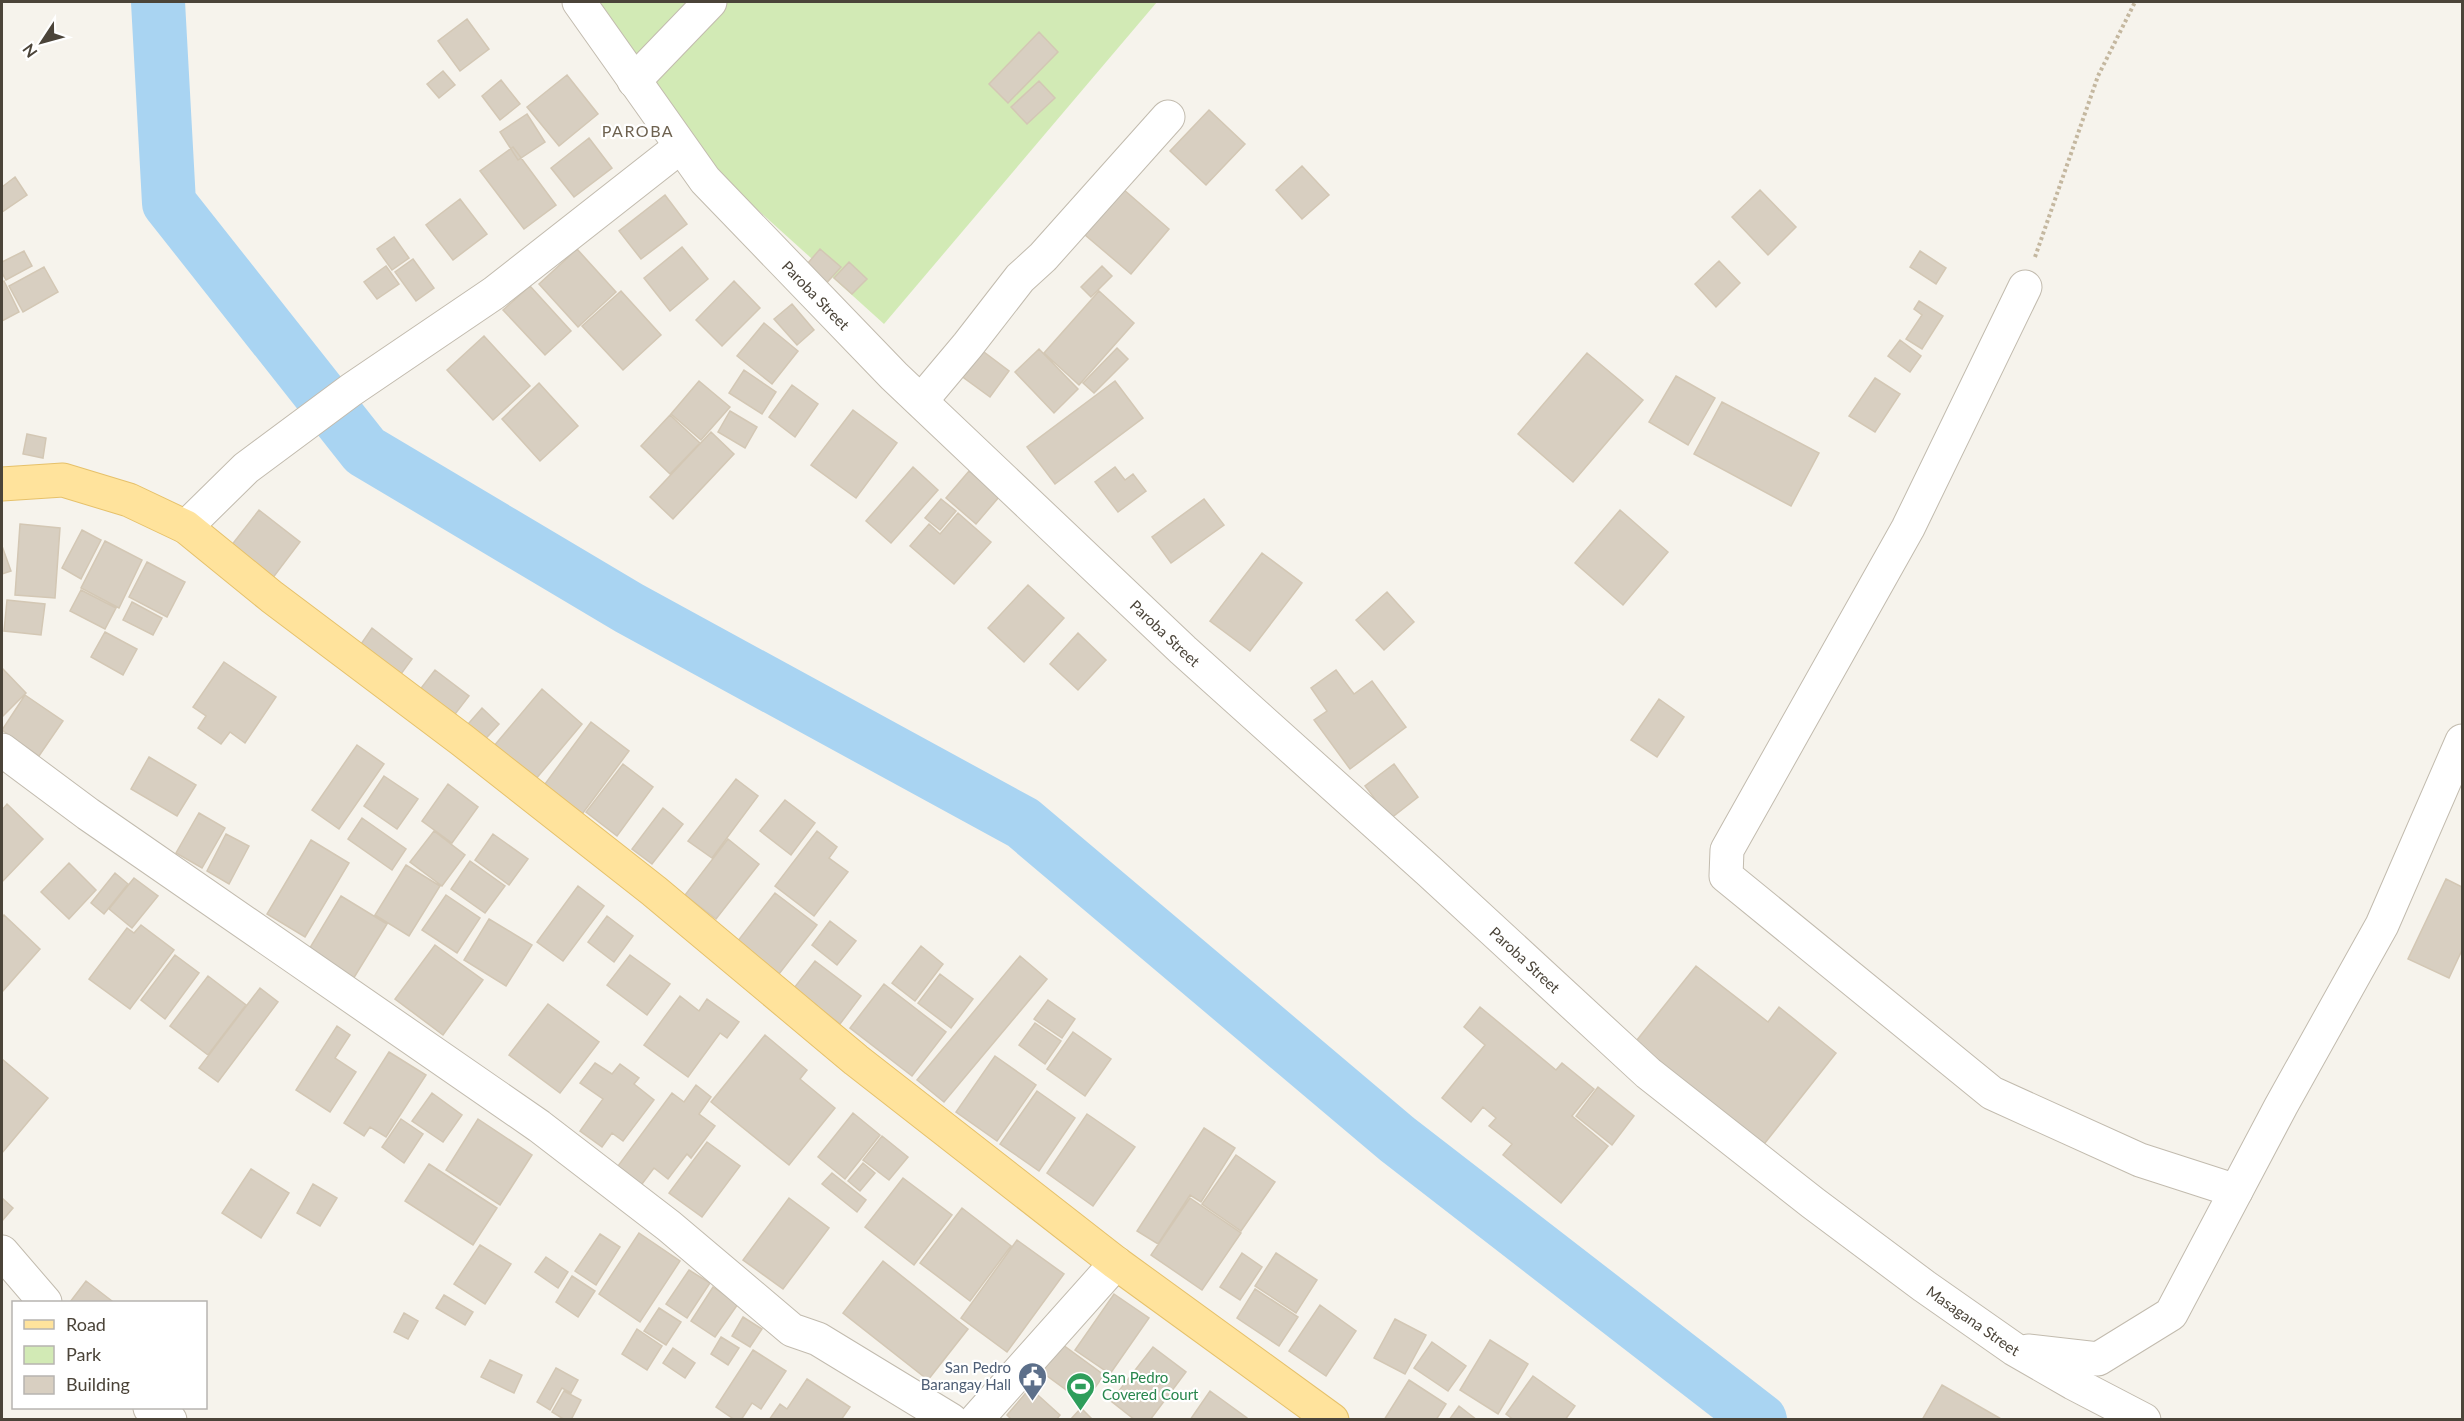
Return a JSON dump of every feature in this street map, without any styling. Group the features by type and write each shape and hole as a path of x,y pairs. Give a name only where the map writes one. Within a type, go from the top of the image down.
{"main road":[{"path":"2,484 63,480 129,500 186,527 272,597 462,740 645,884 856,1060 1116,1263 1332,1419"}],"street":[{"name":"Paroba Street","path":"579,2 705,180 894,376 1183,650 1430,872 1647,1073 1813,1203"},
{"path":"634,81 710,2"},
{"path":"921,401 1020,278 1043,257 1168,117"},
{"path":"186,527 246,468 351,390 494,293 680,147"},
{"path":"2025,287 1908,528 1727,850 1726,876 1992,1093 2140,1160 2236,1191"},
{"path":"2014,1349 2097,1359 2170,1314 2382,926 2463,741"},
{"path":"2,750 88,814 539,1126 669,1226 792,1330 818,1339 951,1419"},
{"name":"Masagana Street","path":"1813,1203 1924,1286 2014,1349 2073,1383 2144,1419"},
{"path":"2,1252 44,1301"},
{"path":"976,1419 1116,1263"},
{"path":"152,1409 162,1417 170,1419"}],"path":[{"path":"2025,287 2098,76 2135,2"}],"green space":[{"path":"600,2 1157,2 884,324 717,173"}],"building":[{"path":"467,19 489,49 460,71 438,41"},
{"path":"1039,32 1058,52 1008,103 989,84"},
{"path":"443,71 455,85 439,98 427,84"},
{"path":"567,75 598,114 559,146 527,107"},
{"path":"501,80 520,104 500,120 482,96"},
{"path":"1039,81 1055,98 1027,124 1011,107"},
{"path":"1209,110 1245,144 1206,185 1170,151"},
{"path":"527,114 545,142 518,160 500,132"},
{"path":"589,138 612,168 574,197 551,168"},
{"path":"513,147 556,205 524,229 480,171"},
{"path":"1302,166 1329,195 1302,219 1276,190"},
{"path":"15,177 27,195 2,212 2,187"},
{"path":"1123,189 1169,229 1131,274 1085,235"},
{"path":"1760,190 1796,227 1768,255 1732,217"},
{"path":"665,195 687,224 641,259 619,231"},
{"path":"460,199 487,234 453,260 426,225"},
{"path":"394,237 409,258 392,270 377,249"},
{"path":"682,247 708,279 670,311 644,278"},
{"path":"577,249 616,292 578,327 539,284"},
{"path":"820,249 841,267 822,288 802,270"},
{"path":"24,251 32,266 6,280 2,273 2,262"},
{"path":"1920,251 1946,268 1936,284 1910,267"},
{"path":"413,259 434,288 416,301 395,272"},
{"path":"1719,261 1740,283 1716,307 1695,284"},
{"path":"849,262 867,279 852,294 834,278"},
{"path":"386,266 399,284 377,299 364,282"},
{"path":"1102,266 1112,276 1091,297 1081,287"},
{"path":"44,267 58,292 23,312 9,286"},
{"path":"4,281 19,312 2,321 2,282"},
{"path":"734,281 760,308 722,346 696,320"},
{"path":"530,286 571,331 545,355 503,310"},
{"path":"621,291 661,335 623,370 582,326"},
{"path":"1099,291 1134,323 1079,385 1044,353"},
{"path":"1919,301 1943,316 1922,349 1906,339 1922,315 1914,309"},
{"path":"792,304 814,330 797,345 774,319"},
{"path":"764,323 798,351 772,384 737,356"},
{"path":"484,336 530,386 493,420 447,370"},
{"path":"1900,340 1921,356 1910,372 1888,356"},
{"path":"1117,348 1128,359 1094,393 1083,383"},
{"path":"980,349 1009,371 990,397 960,375"},
{"path":"1039,349 1078,389 1054,413 1015,372"},
{"path":"1587,353 1643,400 1573,482 1518,434"},
{"path":"744,370 776,392 762,414 729,393"},
{"path":"1676,376 1715,398 1688,445 1649,422"},
{"path":"1875,378 1900,394 1875,432 1849,416"},
{"path":"699,381 730,407 701,440 671,414"},
{"path":"1115,381 1143,418 1055,484 1027,447"},
{"path":"539,383 578,426 540,461 502,419"},
{"path":"792,385 818,404 795,437 769,417"},
{"path":"1722,402 1819,453 1791,506 1694,454"},
{"path":"853,410 897,443 856,498 811,465"},
{"path":"730,411 757,427 745,448 718,432"},
{"path":"670,415 700,443 670,474 641,446"},
{"path":"711,432 734,454 673,519 650,497"},
{"path":"27,434 46,438 43,458 23,454"},
{"path":"913,467 938,490 891,543 866,521"},
{"path":"1115,467 1125,480 1133,474 1146,491 1118,512 1095,482"},
{"path":"969,471 999,497 976,524 946,498"},
{"path":"941,499 956,511 940,530 925,518"},
{"path":"1204,499 1224,525 1171,563 1152,537"},
{"path":"259,510 300,542 272,579 231,546"},
{"path":"1620,510 1668,552 1623,605 1575,563"},
{"path":"958,513 991,542 954,584 910,546 929,524 940,534"},
{"path":"20,524 60,528 55,598 15,595"},
{"path":"82,530 101,540 81,579 62,568"},
{"path":"105,541 142,560 119,608 81,588"},
{"path":"2,546 11,571 2,574"},
{"path":"1262,553 1302,583 1250,651 1210,621"},
{"path":"147,562 185,582 167,617 129,597"},
{"path":"1028,585 1064,618 1024,662 988,628"},
{"path":"81,590 116,608 105,629 70,611"},
{"path":"1387,592 1414,622 1384,650 1356,620"},
{"path":"7,600 45,604 41,635 4,631"},
{"path":"132,602 162,618 153,635 123,620"},
{"path":"372,628 412,659 401,674 361,644"},
{"path":"105,632 137,649 123,675 91,657"},
{"path":"1078,633 1106,660 1078,690 1050,664"},
{"path":"224,662 276,697 245,743 230,732 221,744 198,728 206,716 193,707"},
{"path":"2,668 26,693 2,717"},
{"path":"435,670 469,696 449,722 415,696"},
{"path":"1336,670 1354,694 1372,681 1406,727 1350,769 1314,720 1327,711 1311,688"},
{"path":"542,689 582,724 535,780 494,746"},
{"path":"25,695 63,721 39,756 2,730"},
{"path":"1659,699 1684,717 1657,757 1631,740"},
{"path":"482,708 499,724 479,746 462,731"},
{"path":"591,722 629,751 580,817 542,788"},
{"path":"357,745 384,764 339,829 312,810"},
{"path":"149,757 196,785 177,816 131,789"},
{"path":"623,764 653,787 617,836 586,812"},
{"path":"1394,764 1418,797 1390,819 1365,786"},
{"path":"384,776 418,799 397,829 364,806"},
{"path":"736,779 758,796 712,858 688,841"},
{"path":"448,784 478,807 452,843 422,821"},
{"path":"785,800 815,823 791,855 760,831"},
{"path":"7,804 43,839 2,882 2,810"},
{"path":"663,808 683,824 652,864 632,849"},
{"path":"199,813 225,828 202,868 176,853"},
{"path":"362,818 406,849 392,870 348,839"},
{"path":"434,831 465,855 442,886 410,862"},
{"path":"817,831 837,847 829,858 848,872 814,916 775,886"},
{"path":"226,834 249,846 229,884 207,871"},
{"path":"493,834 528,859 509,885 475,860"},
{"path":"728,839 759,864 716,919 685,895"},
{"path":"311,840 349,863 305,937 267,914"},
{"path":"470,861 505,886 485,913 451,889"},
{"path":"69,863 96,890 69,919 41,892"},
{"path":"406,865 440,886 409,936 375,915"},
{"path":"115,873 128,884 104,914 91,903"},
{"path":"134,878 158,896 132,928 109,909"},
{"path":"2446,879 2462,887 2462,950 2449,978 2408,959"},
{"path":"578,886 604,906 563,961 537,942"},
{"path":"775,893 817,925 779,974 737,942"},
{"path":"446,895 480,918 457,953 422,930"},
{"path":"341,896 387,924 347,989 302,961"},
{"path":"4,915 40,949 2,992 2,918"},
{"path":"607,916 633,936 614,962 588,942"},
{"path":"489,919 532,945 506,986 464,960"},
{"path":"830,921 856,941 837,965 812,945"},
{"path":"141,925 174,950 130,1009 89,979 127,928 134,933"},
{"path":"435,945 483,980 443,1035 395,999"},
{"path":"921,946 943,964 915,1001 892,983"},
{"path":"175,955 199,973 165,1019 141,1000"},
{"path":"630,955 670,984 647,1015 607,985"},
{"path":"1020,956 1047,979 944,1102 917,1080"},
{"path":"815,961 861,996 840,1024 794,988"},
{"path":"1696,966 1768,1022 1779,1007 1836,1053 1761,1148 1633,1045"},
{"path":"940,974 973,999 951,1028 918,1003"},
{"path":"208,976 246,1005 208,1055 170,1026"},
{"path":"884,984 946,1032 912,1076 850,1028"},
{"path":"260,988 278,1002 218,1082 199,1068"},
{"path":"680,996 699,1011 707,999 739,1022 727,1038 720,1033 688,1077 644,1045"},
{"path":"1048,1000 1075,1019 1062,1038 1034,1019"},
{"path":"548,1004 599,1042 560,1093 509,1055"},
{"path":"1480,1007 1556,1070 1562,1063 1594,1089 1572,1116 1608,1146 1561,1203 1503,1155 1512,1144 1489,1126 1496,1118 1483,1107 1471,1122 1442,1098 1485,1045 1464,1027"},
{"path":"1035,1023 1061,1041 1045,1064 1019,1045"},
{"path":"337,1026 350,1035 335,1058 356,1072 330,1112 296,1090"},
{"path":"1073,1032 1111,1059 1085,1096 1047,1069"},
{"path":"765,1035 807,1070 800,1079 835,1108 789,1165 711,1102"},
{"path":"389,1052 426,1075 386,1137 370,1127 364,1136 344,1123"},
{"path":"995,1056 1036,1085 997,1141 956,1112"},
{"path":"2,1059 48,1098 2,1153"},
{"path":"595,1063 612,1074 620,1064 639,1078 634,1084 654,1100 623,1141 612,1133 602,1147 580,1131 603,1099 580,1083"},
{"path":"696,1085 711,1097 699,1114 715,1126 691,1158 687,1154 668,1179 654,1168 639,1188 615,1170 672,1093 684,1102"},
{"path":"1598,1087 1634,1116 1612,1145 1576,1116"},
{"path":"1037,1091 1075,1118 1039,1171 1000,1144"},
{"path":"432,1093 462,1115 443,1142 412,1121"},
{"path":"853,1113 880,1135 845,1179 818,1157"},
{"path":"1087,1114 1135,1147 1093,1206 1047,1173"},
{"path":"401,1119 423,1134 404,1163 382,1147"},
{"path":"478,1119 532,1155 500,1205 446,1170"},
{"path":"1204,1128 1235,1148 1201,1202 1190,1195 1158,1244 1137,1231"},
{"path":"882,1136 908,1157 889,1180 863,1160"},
{"path":"707,1142 740,1166 702,1217 669,1193"},
{"path":"1236,1155 1275,1182 1241,1231 1202,1204"},
{"path":"863,1163 875,1173 860,1191 848,1181"},
{"path":"429,1164 497,1208 473,1245 405,1201"},
{"path":"251,1169 289,1193 261,1238 222,1213"},
{"path":"832,1173 866,1200 857,1212 822,1184"},
{"path":"903,1178 952,1215 914,1265 865,1227"},
{"path":"313,1184 337,1198 320,1226 297,1213"},
{"path":"2,1198 13,1208 2,1221"},
{"path":"789,1198 829,1228 783,1289 743,1260"},
{"path":"1190,1198 1241,1233 1202,1290 1151,1255"},
{"path":"962,1208 1011,1246 970,1301 920,1263"},
{"path":"639,1233 680,1261 640,1322 599,1294"},
{"path":"600,1234 620,1247 596,1285 575,1271"},
{"path":"1017,1240 1064,1274 1007,1352 961,1318"},
{"path":"480,1245 511,1264 485,1304 454,1284"},
{"path":"1242,1253 1262,1267 1240,1300 1220,1287"},
{"path":"1276,1253 1317,1280 1296,1313 1255,1286"},
{"path":"546,1257 568,1272 558,1288 535,1272"},
{"path":"883,1261 968,1329 928,1380 843,1313"},
{"path":"689,1270 710,1283 687,1318 666,1304"},
{"path":"572,1276 595,1291 578,1317 556,1302"},
{"path":"86,1281 112,1301 71,1301"},
{"path":"713,1287 738,1304 715,1337 691,1321"},
{"path":"1255,1289 1298,1317 1279,1346 1237,1318"},
{"path":"1114,1294 1149,1318 1110,1374 1075,1350"},
{"path":"444,1295 473,1312 465,1325 436,1308"},
{"path":"1320,1305 1356,1331 1326,1376 1289,1351"},
{"path":"659,1308 681,1322 666,1345 644,1331"},
{"path":"404,1313 418,1321 408,1339 394,1332"},
{"path":"743,1317 762,1329 750,1347 732,1336"},
{"path":"1395,1319 1426,1335 1405,1374 1374,1358"},
{"path":"637,1329 662,1346 647,1370 622,1354"},
{"path":"721,1337 739,1348 728,1365 711,1354"},
{"path":"1490,1340 1528,1364 1498,1414 1460,1390"},
{"path":"1059,1342 1104,1375 1084,1403 1039,1370"},
{"path":"1432,1342 1466,1366 1448,1391 1414,1368"},
{"path":"1153,1347 1186,1372 1150,1420 1135,1420 1111,1401"},
{"path":"673,1348 695,1363 685,1378 663,1363"},
{"path":"753,1350 786,1371 761,1409 752,1403 741,1420 735,1420 716,1407"},
{"path":"490,1360 522,1375 514,1393 481,1377"},
{"path":"556,1368 578,1380 571,1393 562,1388 550,1410 537,1402"},
{"path":"1533,1376 1575,1406 1565,1420 1514,1420 1506,1414"},
{"path":"807,1379 850,1407 841,1420 769,1420 780,1404 787,1409"},
{"path":"1409,1380 1446,1404 1436,1420 1384,1420"},
{"path":"1942,1385 2003,1420 1922,1420"},
{"name":"San Pedro Barangay Hall","path":"1030,1388 1060,1415 1056,1420 1012,1420 1007,1415"},
{"path":"564,1391 581,1400 571,1420 565,1420 552,1412"},
{"path":"1210,1391 1247,1418 1247,1420 1190,1420"},
{"path":"1459,1406 1477,1420 1449,1420"},
{"name":"San Pedro Covered Court","path":"1081,1408 1093,1420 1070,1420"}],"waterway":[{"path":"158,2 169,203 365,451 629,608 1023,823 1397,1139 1760,1420"}],"place":[{"name":"San Pedro Barangay Hall","path":"1032,1402"},
{"name":"San Pedro Covered Court","path":"1081,1412"}],"district":[{"name":"PAROBA","path":"638,130"}]}
